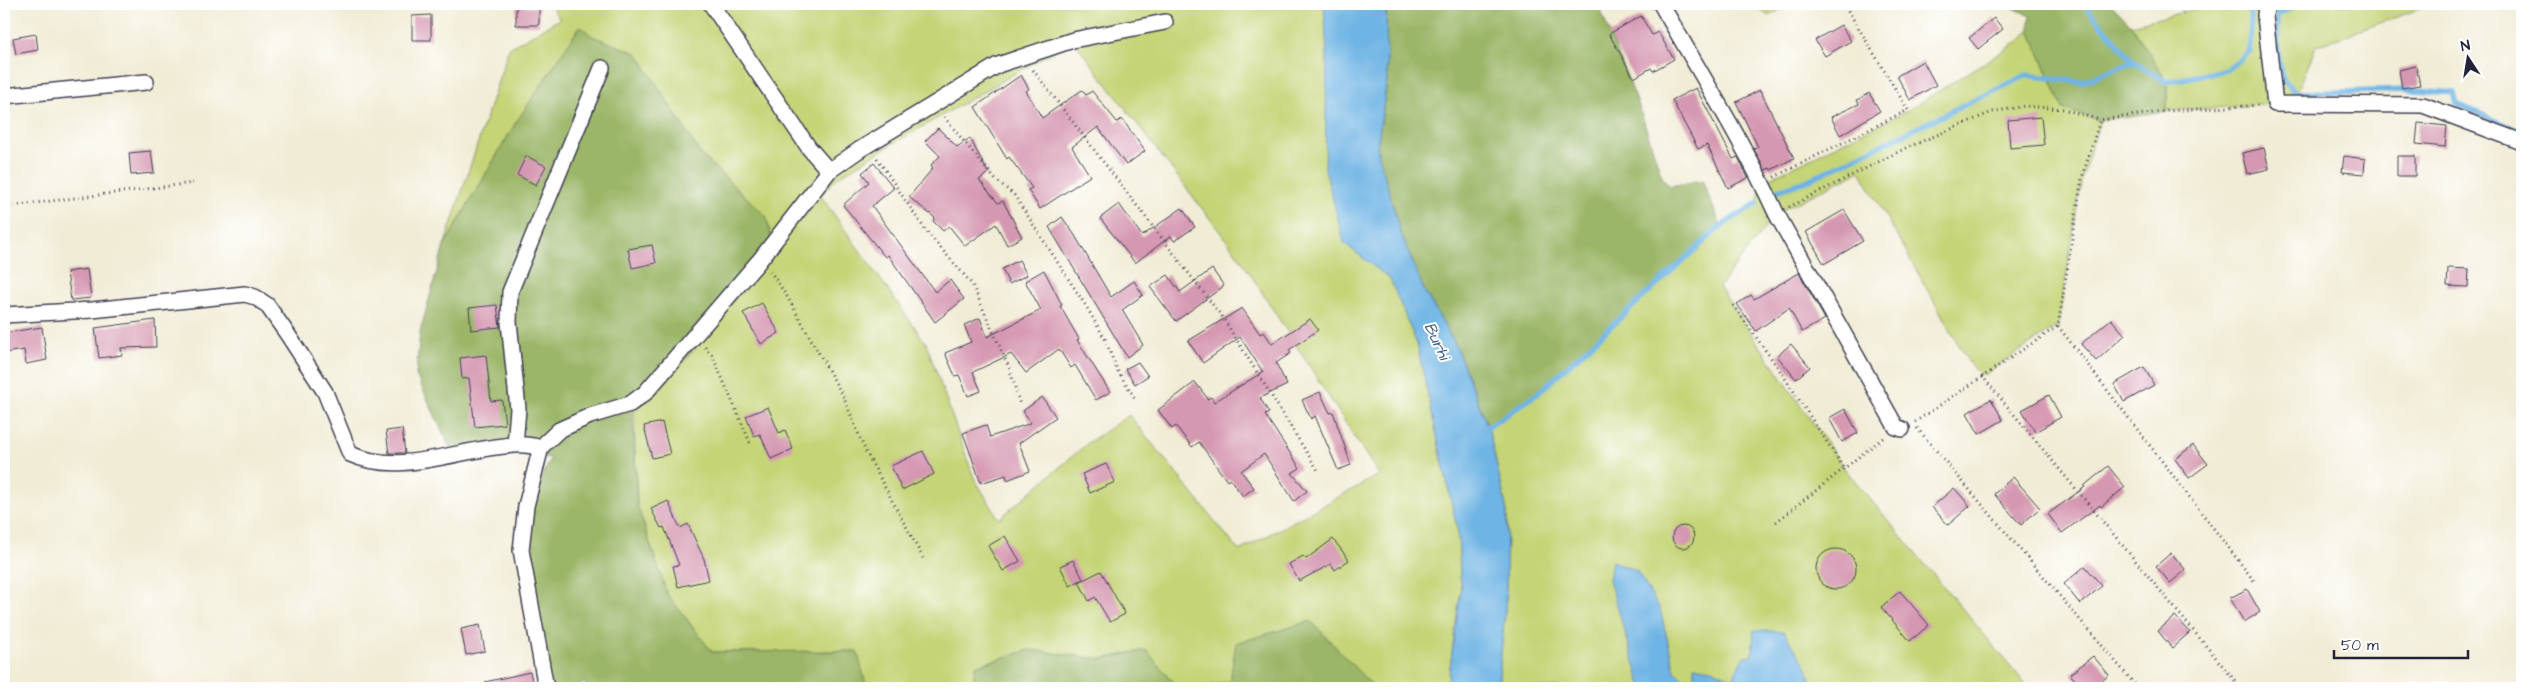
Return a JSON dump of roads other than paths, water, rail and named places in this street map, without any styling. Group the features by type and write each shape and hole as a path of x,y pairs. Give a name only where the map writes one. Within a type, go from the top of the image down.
{"street":[{"path":"711,4 810,148 829,171"},
{"path":"1661,4 1762,182 1776,213 1904,426"},
{"path":"2266,4 2265,16 2275,104 2423,105 2522,142"},
{"path":"546,688 521,550 526,506 541,447 559,430 590,416 630,404 645,392 759,261 829,171 869,144 998,65 1073,40 1165,22"},
{"path":"515,445 518,409 509,322 510,292 602,68"},
{"path":"4,96 146,82"},
{"path":"4,315 92,310 245,294 255,297 267,305 288,335 325,392 350,454 366,461 397,464 515,445 541,447"}],"water":[{"name":"Burhi","path":"1324,4 1386,4 1387,81 1377,148 1400,232 1424,290 1455,344 1488,427 1507,511 1506,598 1498,688 1449,688 1448,681 1461,589 1458,533 1417,344 1390,279 1344,243 1325,169 1327,54"},
{"path":"1612,561 1637,571 1660,609 1675,671 1687,682 1694,678 1694,666 1712,669 1732,679 1744,656 1752,655 1754,630 1784,632 1807,667 1812,688 1642,688 1609,580"}],"waterway":[{"path":"1778,190 1804,182 2027,75 2081,82 2134,62 2083,4"},
{"path":"2134,62 2167,82 2226,70 2250,51 2251,16 2247,4"},
{"path":"2277,4 2278,59 2285,82 2297,93 2416,90 2454,93 2457,104 2522,132"},
{"path":"2278,14 2301,4"},
{"path":"1481,428 1488,427 1538,393 1721,226 1757,203"}]}
